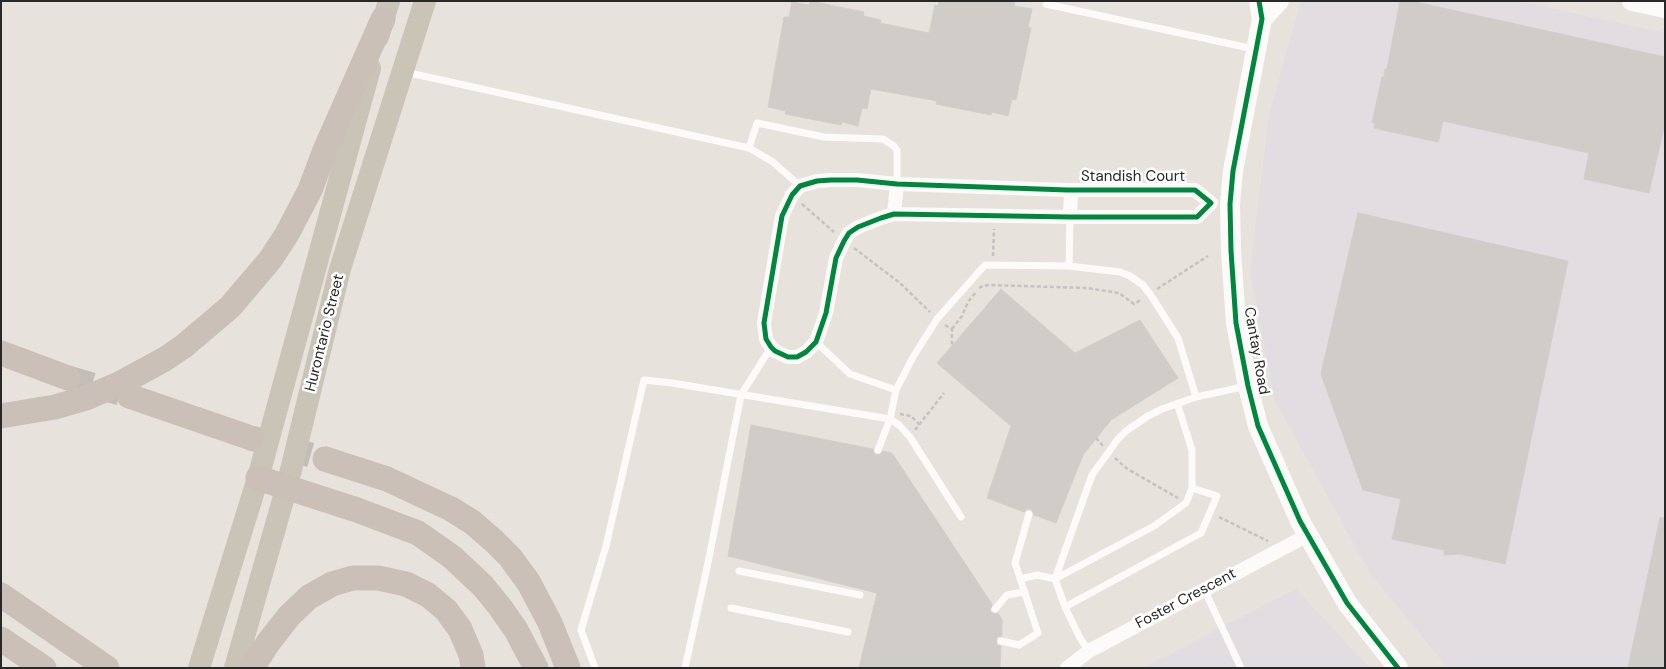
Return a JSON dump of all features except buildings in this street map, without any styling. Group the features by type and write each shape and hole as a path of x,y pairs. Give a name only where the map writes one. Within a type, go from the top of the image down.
{"highway":[{"path":"1,416 55,407 86,398 119,384 178,350 204,331 230,307 270,260 287,234 310,190 325,150 386,10"},
{"path":"1,353 68,378"},
{"path":"129,396 251,438"},
{"path":"325,459 387,479 451,509 472,522 510,557 529,583 550,624 568,668"},
{"path":"258,478 287,486 418,533 452,557 482,586 516,630 536,668"},
{"path":"252,668 289,616 309,597 332,584 353,578 378,578 406,584 428,595 446,610 460,629 471,655 473,668"},
{"path":"1,595 107,668"},
{"path":"1,638 44,668"}],"main road":[{"name":"Hurontario Street","path":"235,668 287,486 340,269 425,1"},
{"name":"Hurontario Street","path":"201,661 258,478 386,10"}],"street":[{"name":"Cantay Road","path":"1279,1 1260,10 1256,50 1233,171 1221,204 1231,251 1236,323 1258,426 1300,521 1346,603 1398,668"},
{"path":"1632,1 1665,8"},
{"name":"Standish Court","path":"796,191 816,180 857,180 896,184 1071,190 1195,190 1221,204"},
{"path":"894,214 896,184"},
{"path":"1070,218 1071,190"},
{"path":"796,191 782,216 764,323 766,339 771,347 788,357 806,352 816,342 826,313 836,258 849,233 858,227 894,214 1070,218 1197,217 1221,204"},
{"name":"Foster Crescent","path":"1067,668 1089,651 1308,535"}],"lane":[{"path":"1046,4 1256,50"},
{"path":"402,71 749,148 773,162 796,191"},
{"path":"749,148 756,123 824,137 883,139 897,150 896,184"},
{"path":"1069,266 1070,218"},
{"path":"878,450 891,416 896,390 913,357 937,319 985,265 1069,266 1125,274 1143,285 1178,338 1196,397"},
{"path":"816,342 850,374 896,390"},
{"path":"685,668 741,395 771,347"},
{"path":"595,668 581,630 606,546 644,380 891,416 910,437 961,517"},
{"path":"1089,651 1080,638 1065,607 1055,579 1088,485 1097,469 1118,439 1148,416 1196,397 1248,386"},
{"path":"1020,579 1037,575 1055,579 1154,526 1186,503 1192,488 1192,450 1177,403"},
{"path":"1065,607 1201,533 1217,496 1192,488"},
{"path":"1001,641 1019,645 1038,633 1015,564 1030,514"},
{"path":"739,571 860,595"},
{"path":"1204,589 1241,668"},
{"path":"995,609 1007,595 1024,592"},
{"path":"732,608 848,632"}],"path":[{"path":"796,191 844,240 900,284 937,319 952,329"},
{"path":"952,345 952,329 962,316 968,302 985,285 1087,288 1119,293 1134,304 1208,256"},
{"path":"910,437 944,393"},
{"path":"891,416 911,416 920,424"}],"shaded area":[{"path":"1301,1 1518,1 1665,33 1665,668 1448,668 1370,573 1275,401 1250,271 1269,115"},
{"path":"1296,589 1370,668 1143,668"}],"tunnel":[{"path":"68,378 120,393"},
{"path":"251,438 325,459"}],"cycle path":[{"path":"1259,1 1262,19 1233,171 1230,204 1236,323 1248,386 1258,426 1300,521 1347,603 1398,668"},
{"path":"831,180 1067,190 1195,190 1211,203 1197,217 894,214 881,218 858,227 849,233 836,258 826,313 816,342 806,352 797,357 788,357 771,347 766,339 764,323 782,216 792,195 800,186 817,181 831,180"}]}
